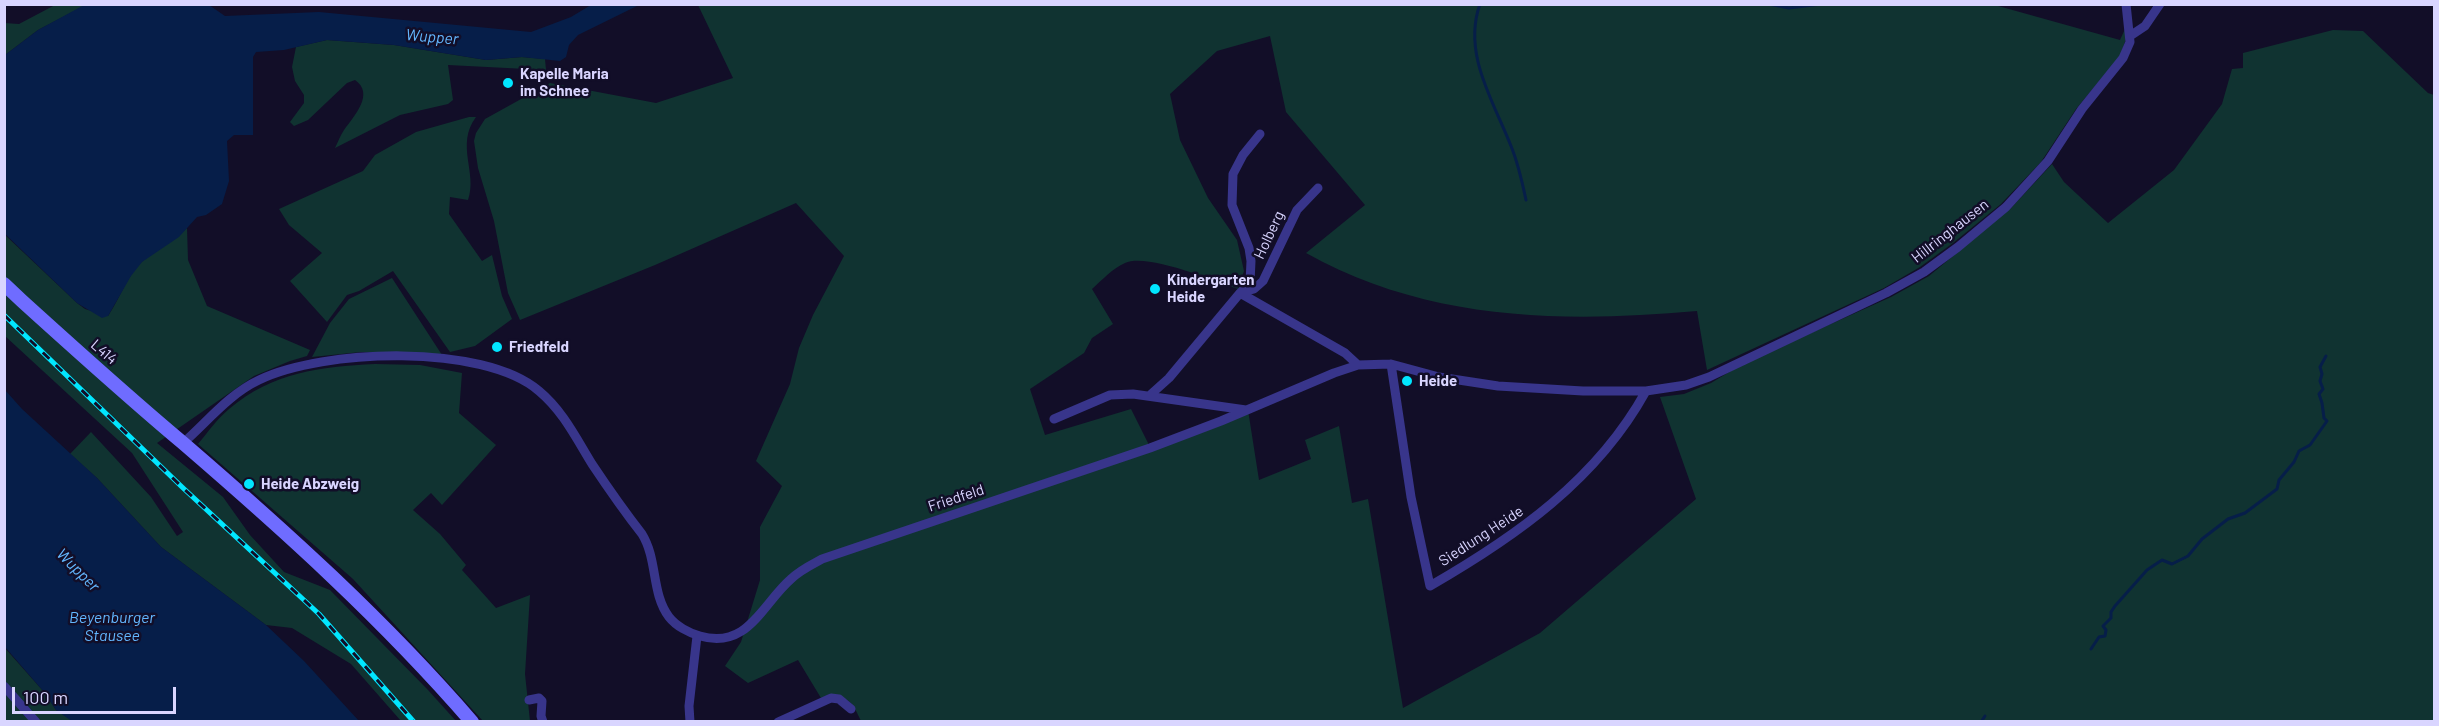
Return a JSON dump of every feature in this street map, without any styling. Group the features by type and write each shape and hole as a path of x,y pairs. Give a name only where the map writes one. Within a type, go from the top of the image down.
{"main road":[{"name":"L414","path":"4,284 312,558 411,655 472,722"}],"street":[{"path":"2126,4 2130,36 2145,26 2160,4"},
{"name":"Hillringhausen","path":"1646,391 1686,385 1709,377 1886,293 1942,260 2006,207 2048,161 2082,109 2123,58 2130,42 2130,36"},
{"name":"Holberg","path":"1240,293 1250,283 1251,261 1249,248 1232,205 1233,174 1243,155 1260,135"},
{"name":"Holberg","path":"1240,293 1254,289 1263,281 1297,210 1318,188"},
{"path":"1149,396 1169,378 1240,293 1345,353 1358,365"},
{"path":"183,443 240,391 274,372 298,365 342,358 406,357 477,363 509,372 538,389 561,414 600,476 646,541 653,558 659,595 669,617 687,632 697,636 689,706 690,722"},
{"path":"1054,419 1110,395 1149,396 1248,410 1358,365 1391,364 1439,377 1498,386 1573,391 1646,391"},
{"name":"Siedlung Heide","path":"1391,364 1412,497 1430,586 1498,545 1556,502 1604,451 1631,418 1646,391"},
{"name":"Friedfeld","path":"697,636 717,639 744,630 760,616 790,579 822,559 1150,448 1248,410"},
{"path":"4,686 36,722"},
{"path":"529,700 539,698 542,701 543,722"},
{"path":"778,722 831,698 839,699 851,709"}],"green space":[{"path":"1991,4 2120,40 2125,29 2126,39 2120,56 2076,109 2041,162 2001,204 1953,243 1920,267 1884,288 1707,370 1697,311 1596,317 1497,312 1448,304 1399,292 1352,276 1306,253 1365,205 1286,112 1270,36 1217,51 1170,94 1180,140 1208,198 1237,240 1244,271 1238,289 1181,269 1149,262 1125,263 1112,271 1092,289 1113,324 1092,338 1084,353 1030,389 1045,435 1131,409 1150,447 1248,410 1259,480 1311,459 1305,440 1339,426 1352,503 1368,499 1403,708 1540,633 1696,499 1660,397 1684,394 1711,383 1744,363 1891,297 1929,276 2012,207 2052,164 2064,182 2108,223 2174,170 2222,104 2232,69 2243,68 2243,53 2333,30 2363,31 2428,93 2434,95 2434,721 861,721 854,707 847,700 837,697 821,698 798,660 748,683 725,666 741,642 760,580 760,527 782,486 756,461 790,384 799,348 813,315 844,256 796,203 655,265 520,320 508,293 494,221 478,168 474,141 485,119 550,83 656,103 733,78 698,5"},
{"path":"55,5 86,5 38,30 5,55 4,23 19,24"},
{"path":"327,40 394,45 486,60 522,57 545,59 546,70 448,65 453,100 448,104 400,115 335,148 361,105 363,92 355,80 347,83 308,120 294,126 290,122 304,103 304,95 295,81 292,67 296,47"},
{"path":"476,117 467,138 471,180 468,200 450,197 449,214 482,261 492,255 502,296 512,319 475,346 450,352 393,271 359,291 347,295 327,322 290,281 322,253 289,225 279,209 363,171 375,155 416,132"},
{"path":"187,228 188,260 207,306 310,350 307,356 254,376 157,443 223,497 250,535 284,572 330,590 456,721 401,721 351,664 292,628 266,625 161,547 97,478 70,454 91,432 151,497 177,536 183,532 132,453 5,336 4,234 77,303 85,309 108,316 136,268"},
{"path":"392,278 442,355 361,352 312,357 330,323 349,299"},
{"path":"375,364 420,365 462,373 459,413 496,445 442,505 431,493 413,510 440,534 466,565 462,570 496,608 530,595 525,674 530,721 483,721 353,579 198,444 229,409 280,379 335,367"},
{"path":"4,647 44,692 56,710 73,721 5,721"}],"water":[{"name":"Wupper","path":"86,4 209,5 225,16 319,12 531,32 571,17 591,5 639,5 578,35 569,45 566,57 560,61 522,57 486,60 394,45 327,40 284,50 256,52 253,57 253,135 234,135 227,141 229,181 222,204 206,215 197,217 179,237 142,262 131,276 108,316 102,318 77,303 5,234 5,55 38,30"},
{"name":"Beyenburger Stausee","path":"5,390 22,409 97,478 161,547 266,625 304,661 359,721 73,722 56,710 44,692 5,647"}],"waterway":[{"path":"1480,4 1475,23 1477,59 1520,172 1526,200"},
{"path":"1769,4 1789,8 1821,4"},
{"path":"2091,649 2099,637 2105,636 2106,630 2103,626 2111,618 2111,612 2115,606 2147,570 2162,560 2172,564 2188,556 2202,539 2228,519 2245,513 2277,489 2279,480 2294,462 2299,451 2310,445 2327,421 2324,418 2319,394 2323,389 2320,381 2322,374 2320,367 2326,356"},
{"path":"1981,722 1985,716"}],"railway":[{"path":"4,315 182,487 319,614 414,722"}],"place":[{"name":"Kapelle Maria im Schnee","path":"508,83"},
{"name":"Kindergarten Heide","path":"1155,289"},
{"name":"Friedfeld","path":"497,347"},
{"name":"Heide","path":"1407,381"},
{"name":"Heide Abzweig","path":"249,484"}]}
